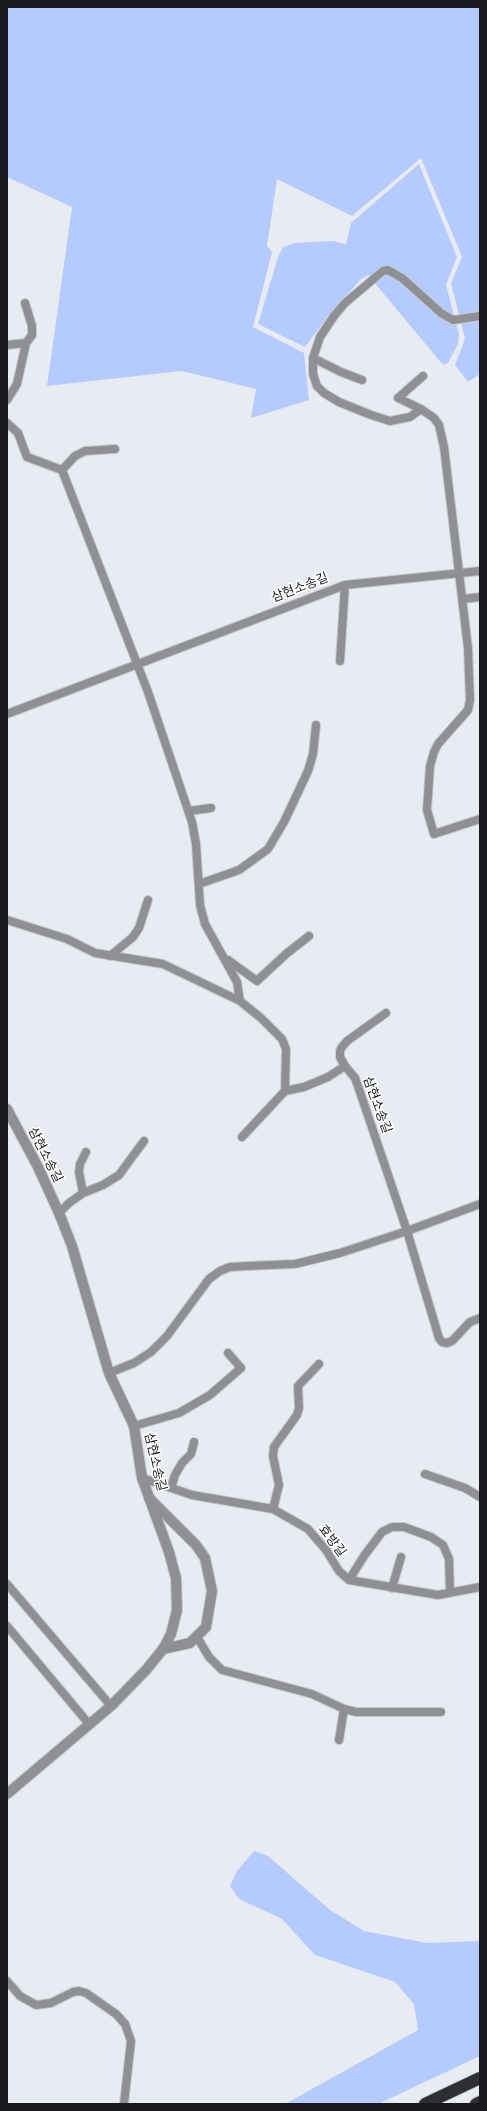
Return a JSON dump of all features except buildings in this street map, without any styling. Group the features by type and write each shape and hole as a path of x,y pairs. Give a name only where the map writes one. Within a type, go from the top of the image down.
{"highway":[{"path":"425,2104 480,2078"},
{"path":"476,2104 480,2102"}],"street":[{"name":"삼현소송길","path":"7,1109 38,1167 59,1213 72,1246 109,1373 134,1426 142,1478 169,1552 176,1578 177,1610 171,1634 164,1649 111,1706 7,1794"},
{"path":"149,1498 178,1525 205,1558 210,1574 212,1591 206,1627 197,1637 180,1646 164,1649"}],"lane":[{"path":"421,409 410,417 390,421 339,402 324,394 317,386 313,374 313,358 320,337 345,303 383,271 388,270 402,278 441,314 453,320 480,316"},
{"path":"7,400 17,384 26,343 32,334 32,326 25,303"},
{"path":"7,345 26,343"},
{"path":"313,358 341,372 362,380"},
{"path":"423,376 398,398 421,409 434,418 439,425 444,447 463,599 468,648 470,700 468,710 438,744 434,752 429,773 427,810 434,834 480,819"},
{"path":"7,423 18,433 27,457 62,470 137,664 189,811 196,844 200,905 205,924 237,982 240,1001"},
{"path":"62,470 75,456 85,451 115,449"},
{"name":"삼현소송길","path":"7,714 344,585 459,575 480,571"},
{"path":"340,661 344,585"},
{"path":"463,599 480,597"},
{"path":"199,884 239,870 268,849 284,822 308,771 313,754 316,725"},
{"path":"189,811 211,808"},
{"path":"110,956 133,937 139,928 148,900"},
{"path":"7,920 67,939 95,953 163,964 240,1001 262,1018 282,1039 286,1049 285,1092"},
{"path":"224,957 257,981 286,954 309,936"},
{"path":"242,1137 285,1092 304,1087 328,1077 345,1066 340,1057 340,1051 346,1041 386,1013"},
{"name":"삼현소송길","path":"345,1066 355,1078 406,1231"},
{"path":"59,1213 69,1203 83,1193 103,1185 119,1175 144,1141"},
{"path":"83,1193 79,1172 80,1164 86,1152"},
{"path":"109,1373 134,1362 151,1352 167,1336 209,1279 220,1271 230,1267 295,1264 340,1253 480,1204"},
{"path":"406,1231 436,1331 442,1342 447,1343 452,1341 470,1322 480,1318"},
{"path":"134,1426 179,1413 210,1395 240,1368 228,1353"},
{"path":"273,1509 279,1485 273,1456 274,1447 297,1415 299,1408 298,1386 319,1364"},
{"path":"171,1488 175,1475 182,1463 191,1454 194,1442"},
{"path":"425,1474 465,1488 480,1497"},
{"name":"효방길","path":"142,1478 192,1495 273,1509 308,1530 326,1550 339,1571 349,1580"},
{"path":"450,1593 449,1559 443,1545 430,1537 404,1527 392,1527 382,1532 364,1556 349,1580 438,1595 450,1593 480,1587"},
{"path":"392,1588 401,1557"},
{"path":"7,1584 111,1706"},
{"path":"7,1626 89,1724"},
{"path":"197,1637 209,1657 222,1670 312,1694 344,1709 356,1712 441,1712"},
{"path":"339,1740 344,1709"},
{"path":"7,1981 20,1996 36,2005 52,2003 73,1992 79,1991 86,1993 116,2014 125,2024 131,2041 124,2104"}],"shaded area":[{"path":"7,7 480,7 480,374 468,382 455,365 465,339 451,283 462,257 421,158 352,216 277,179 267,246 272,252 253,327 304,353 309,400 251,418 256,389 182,371 47,386 72,207 7,177"},
{"path":"419,164 457,257 446,285 459,334 458,344 448,363 443,365 368,275 361,279 329,315 305,347 258,324 278,257 283,247 295,243 333,241 346,244 351,223"},
{"path":"254,1851 268,1856 330,1910 364,1931 427,1943 480,1941 480,2056 378,2104 285,2104 418,2030 414,2004 395,1982 315,1955 282,1919 239,1899 230,1886 237,1871"}]}
